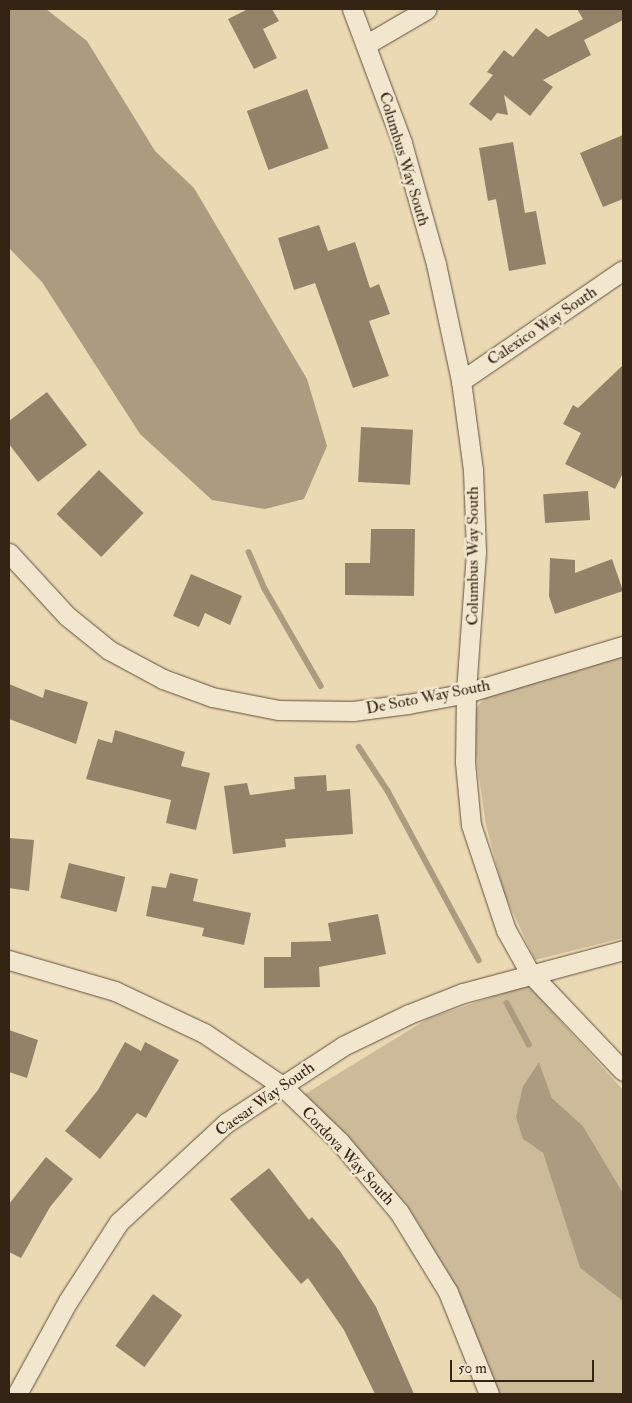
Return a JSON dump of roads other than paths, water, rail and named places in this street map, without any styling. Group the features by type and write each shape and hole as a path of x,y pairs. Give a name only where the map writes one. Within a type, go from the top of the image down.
{"street":[{"name":"Columbus Way South","path":"352,9 367,44 402,142 436,264 461,381 473,470 476,552 466,693 464,762 470,825 506,930 530,973 623,1071"},
{"path":"367,44 427,9"},
{"name":"Calexico Way South","path":"461,381 623,270"},
{"name":"De Soto Way South","path":"9,553 67,616 109,650 163,679 212,697 278,710 353,711 466,693 623,646"},
{"name":"Caesar Way South","path":"17,1391 119,1222 226,1123 281,1085 344,1046 409,1014 530,973 623,950"},
{"name":"Cordova Way South","path":"9,960 115,991 204,1033 281,1085 339,1141 399,1212 448,1292 488,1394"}],"waterway":[{"path":"249,552 265,589 321,686"},
{"path":"359,747 388,791 479,960"},
{"path":"507,1003 529,1044"}]}
